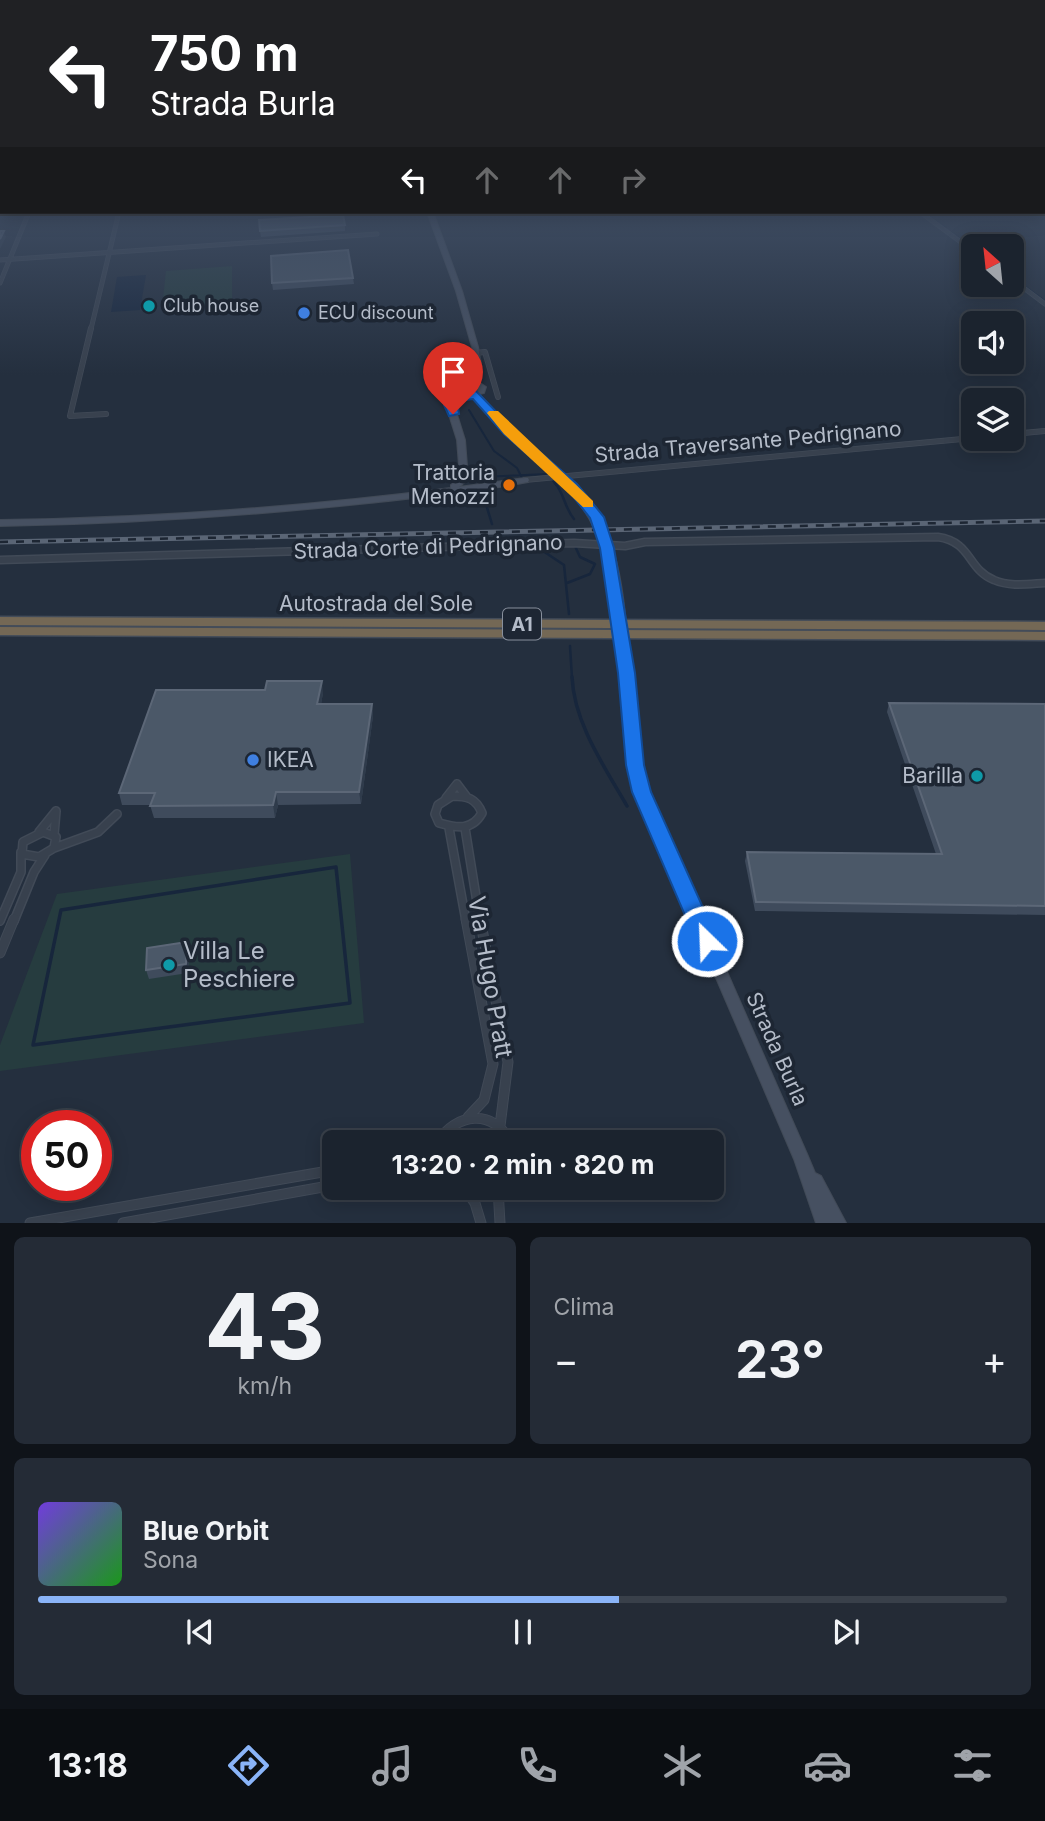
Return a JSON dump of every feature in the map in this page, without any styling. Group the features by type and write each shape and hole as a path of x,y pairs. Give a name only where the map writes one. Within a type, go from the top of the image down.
{"highway":[{"name":"Autostrada del Sole","path":"0,621 1045,626"},
{"name":"Autostrada del Sole","path":"0,631 1045,636"}],"main road":[{"path":"448,261 459,291 478,364 470,380 451,381 442,386 442,393 452,397 476,395"},
{"name":"Strada Burla","path":"470,380 482,387 476,395 509,432 572,487 597,517 607,548 626,673 635,765 642,792 802,1159 824,1223"},
{"path":"452,397 450,405 461,440 460,479"},
{"name":"Strada Traversante Pedrignano","path":"398,496 460,479 476,484"},
{"name":"Strada Traversante Pedrignano","path":"344,502 445,486 460,479"},
{"name":"Strada Traversante Pedrignano","path":"0,523 135,521 344,502 525,480"},
{"name":"Strada Burla","path":"802,1159 838,1223"}],"street":[{"path":"0,283 9,261"},
{"path":"106,414 70,416 108,261"},
{"path":"1024,288 1045,303"},
{"path":"475,352 485,352 498,397"},
{"path":"1024,433 1045,431"},
{"name":"Strada Traversante Pedrignano","path":"525,480 961,439"},
{"name":"Strada Corte di Pedrignano","path":"0,560 478,545 575,543 625,546 645,542 938,537 965,545 981,571 999,582 1045,583"},
{"path":"466,796 478,803 482,813 477,822 466,828 449,828 439,823 435,814 438,805 445,799 466,796"},
{"path":"0,922 21,872 23,842 38,833 56,811 54,848"},
{"path":"0,953 34,872 45,855 54,848 106,828 117,814"},
{"name":"Via Hugo Pratt","path":"445,1130 468,1117 482,1104 488,1094 493,1064 449,828"},
{"name":"Via Hugo Pratt","path":"466,828 464,843 508,1062 500,1126"},
{"path":"38,833 75,839"},
{"path":"21,850 30,858 45,855"},
{"path":"468,1117 481,1117 503,1130"},
{"path":"30,1223 322,1172"},
{"path":"123,1223 322,1187"},
{"path":"472,1200 481,1223"},
{"path":"499,1200 500,1223"}],"green space":[{"path":"232,266 232,303 162,308 166,271"},
{"path":"350,854 364,1023 0,1071 0,1045 57,894"}],"water":[{"path":"146,275 140,310 111,312 117,277"}],"building":[{"path":"271,261 350,261 353,278 272,283"},
{"name":"IKEA","path":"267,681 322,681 317,704 372,704 359,792 276,792 273,805 150,806 155,793 119,793 156,690 265,690"},
{"name":"Barilla","path":"889,703 1045,704 1045,906 756,902 747,852 942,854"},
{"path":"187,942 186,964 146,970 147,948"}],"waterway":[{"path":"1024,286 1045,301"},
{"path":"469,410 494,451 517,468 521,475"},
{"path":"521,475 548,474 556,485"},
{"path":"478,477 521,475"},
{"path":"555,483 574,519"},
{"path":"481,488 492,524"},
{"path":"567,583 590,574 595,564 580,557 575,546"},
{"path":"540,549 564,565 569,614"},
{"path":"570,646 572,678"},
{"path":"572,677 578,711 584,727 627,806"},
{"path":"336,867 350,1003 33,1045 61,910 336,867"}],"railway":[{"path":"0,542 1045,521"}],"slow traffic":[{"path":"493,413 509,432 588,504"}],"place":[{"name":"Club house","path":"149,306"},
{"name":"ECU discount","path":"304,313"},
{"name":"Trattoria Menozzi","path":"509,485"},
{"name":"IKEA","path":"253,760"},
{"name":"Barilla","path":"977,776"},
{"name":"Villa Le Peschiere","path":"169,965"}],"route":[{"path":"453,414 450,405 452,397 476,395 509,432 572,487 597,517 607,548 626,673 635,765 642,792 707,941"}]}
